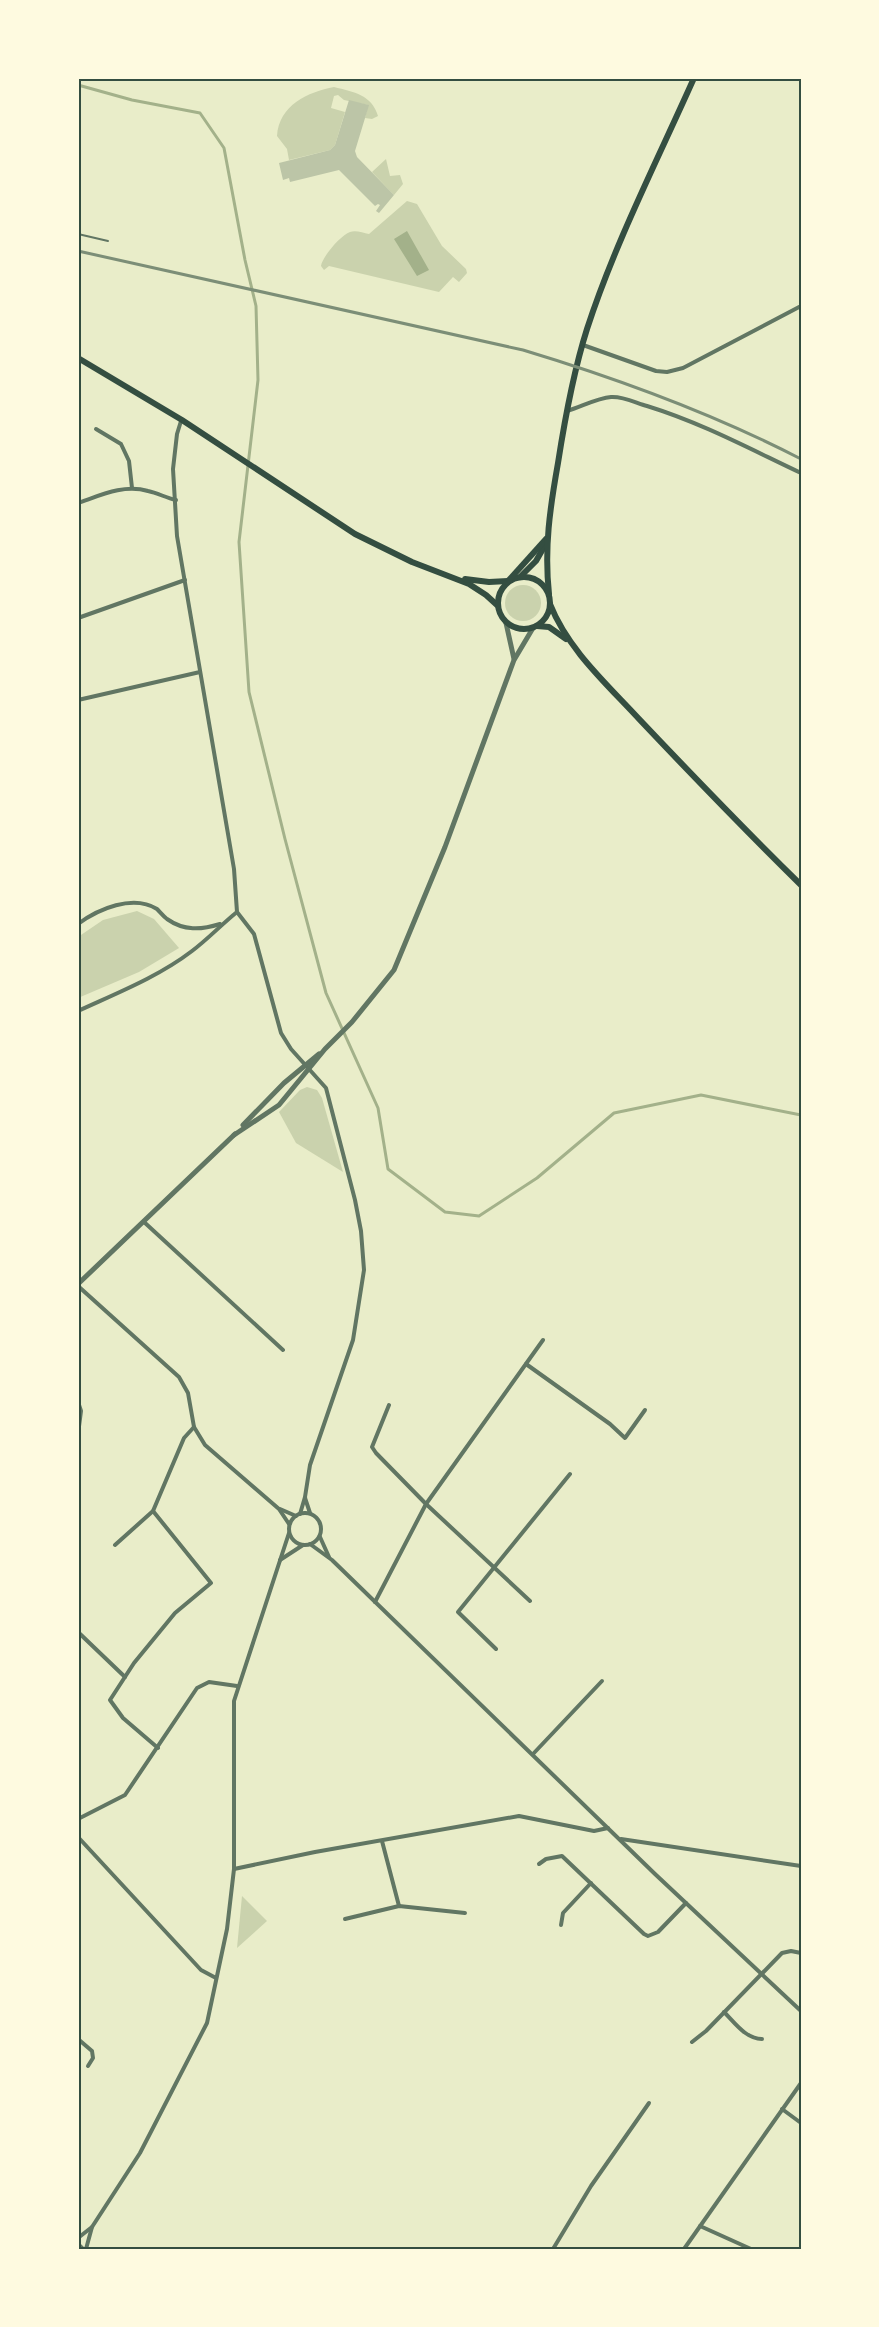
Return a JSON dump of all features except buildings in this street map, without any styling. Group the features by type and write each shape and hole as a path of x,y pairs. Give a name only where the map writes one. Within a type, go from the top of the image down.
{"main road":[{"path":"535,627 548,614 550,604 546,542 566,411 583,345 635,209 694,78"},
{"path":"78,358 182,420 363,539 412,562 473,581 532,578 541,583 549,594"},
{"path":"520,577 536,561 546,542"},
{"path":"546,542 502,587 497,605 500,615 506,623 517,629 549,627 570,641 687,769 801,885"},
{"path":"446,574 483,593 497,605"},
{"path":"550,604 570,641"}],"street":[{"path":"583,345 638,366 667,372 683,368 801,306"},
{"path":"566,411 610,397 625,399 721,433 801,473"},
{"path":"182,420 177,434 174,460 177,536 234,868 237,912 255,934 281,1033 291,1049 326,1088 361,1230 363,1270 354,1340 310,1465 305,1497 298,1515 289,1524"},
{"path":"96,429 121,444 129,461 132,488"},
{"path":"78,503 107,493 132,488 151,491 176,500"},
{"path":"78,618 185,580"},
{"path":"506,623 514,660"},
{"path":"78,2244 85,2249 92,2227 140,2153 207,2023 227,1929 234,1869 232,1733 234,1701 237,1686 289,1533 289,1524 279,1509 205,1445 194,1427 188,1393 179,1377 78,1285 325,1049 352,1022 394,970 445,847 514,660 535,627"},
{"path":"78,699 200,672"},
{"path":"78,924 113,907 130,902 145,904 157,909 184,927 200,930 223,924"},
{"path":"78,1011 145,980 169,966 192,951 237,912"},
{"path":"234,1135 279,1106 307,1066"},
{"path":"144,1222 283,1350"},
{"path":"375,1602 426,1504 543,1340"},
{"path":"526,1364 610,1424 625,1438 645,1410"},
{"path":"78,1402 81,1410 78,1434"},
{"path":"389,1405 372,1447 426,1504 530,1601"},
{"path":"115,1545 153,1510 184,1438 194,1427"},
{"path":"495,1648 458,1612 570,1474"},
{"path":"305,1497 310,1514 318,1521 319,1536 329,1557"},
{"path":"279,1509 298,1515 310,1514"},
{"path":"153,1510 211,1583 175,1613 134,1663 110,1700 123,1718 158,1748"},
{"path":"289,1533 294,1541 303,1545"},
{"path":"279,1561 303,1545 310,1544 319,1536"},
{"path":"310,1544 329,1557 608,1828 801,2011"},
{"path":"78,1632 125,1677"},
{"path":"533,1754 602,1681"},
{"path":"78,1820 125,1795 197,1688 209,1682 237,1686"},
{"path":"234,1869 315,1852 519,1816 594,1831 608,1828"},
{"path":"78,1837 201,1970 216,1978"},
{"path":"620,1839 801,1866"},
{"path":"382,1841 399,1906"},
{"path":"539,1863 562,1856 644,1934 658,1932 686,1903"},
{"path":"561,1925 563,1912 591,1883"},
{"path":"345,1919 399,1906 465,1913"},
{"path":"692,2042 706,2031 782,1953 791,1951 801,1953"},
{"path":"724,2012 749,2036 762,2039"},
{"path":"78,2039 92,2051 93,2058 88,2066"},
{"path":"684,2249 801,2083"},
{"path":"553,2249 591,2186 649,2103"},
{"path":"782,2109 801,2123"},
{"path":"700,2226 751,2249"},
{"path":"78,2238 92,2227"}],"lane":[{"path":"78,234 108,241"}],"shaded area":[{"path":"334,87 367,99 378,116 372,119 365,118 368,105 344,100 338,95 334,96 331,108 345,112 335,145 330,150 289,160 287,149 277,136 283,116 296,102 314,92"},
{"path":"386,159 390,176 400,175 403,184 394,195 372,172"},
{"path":"407,201 417,204 442,246 466,269 467,273 459,282 453,277 439,292 329,266 324,270 321,266 322,262 342,237 352,231 369,234"},
{"path":"407,231 429,270 417,276 394,239"},
{"path":"523,585 536,590 541,603 536,616 523,621 510,616 505,603 510,590"},
{"path":"137,911 154,919 179,948 139,972 78,998 78,937 103,920"},
{"path":"307,1087 317,1090 322,1098 343,1172 296,1143 279,1112 300,1090"},
{"path":"242,1896 267,1921 237,1948"}],"waterway":[{"path":"78,85 132,100 200,113 224,148 256,306 258,380 239,542 249,692 326,993 378,1108 388,1169 445,1212 479,1216 537,1178 614,1113 701,1095 801,1115"}],"railway":[{"path":"78,251 523,350 665,398 801,459"}]}
